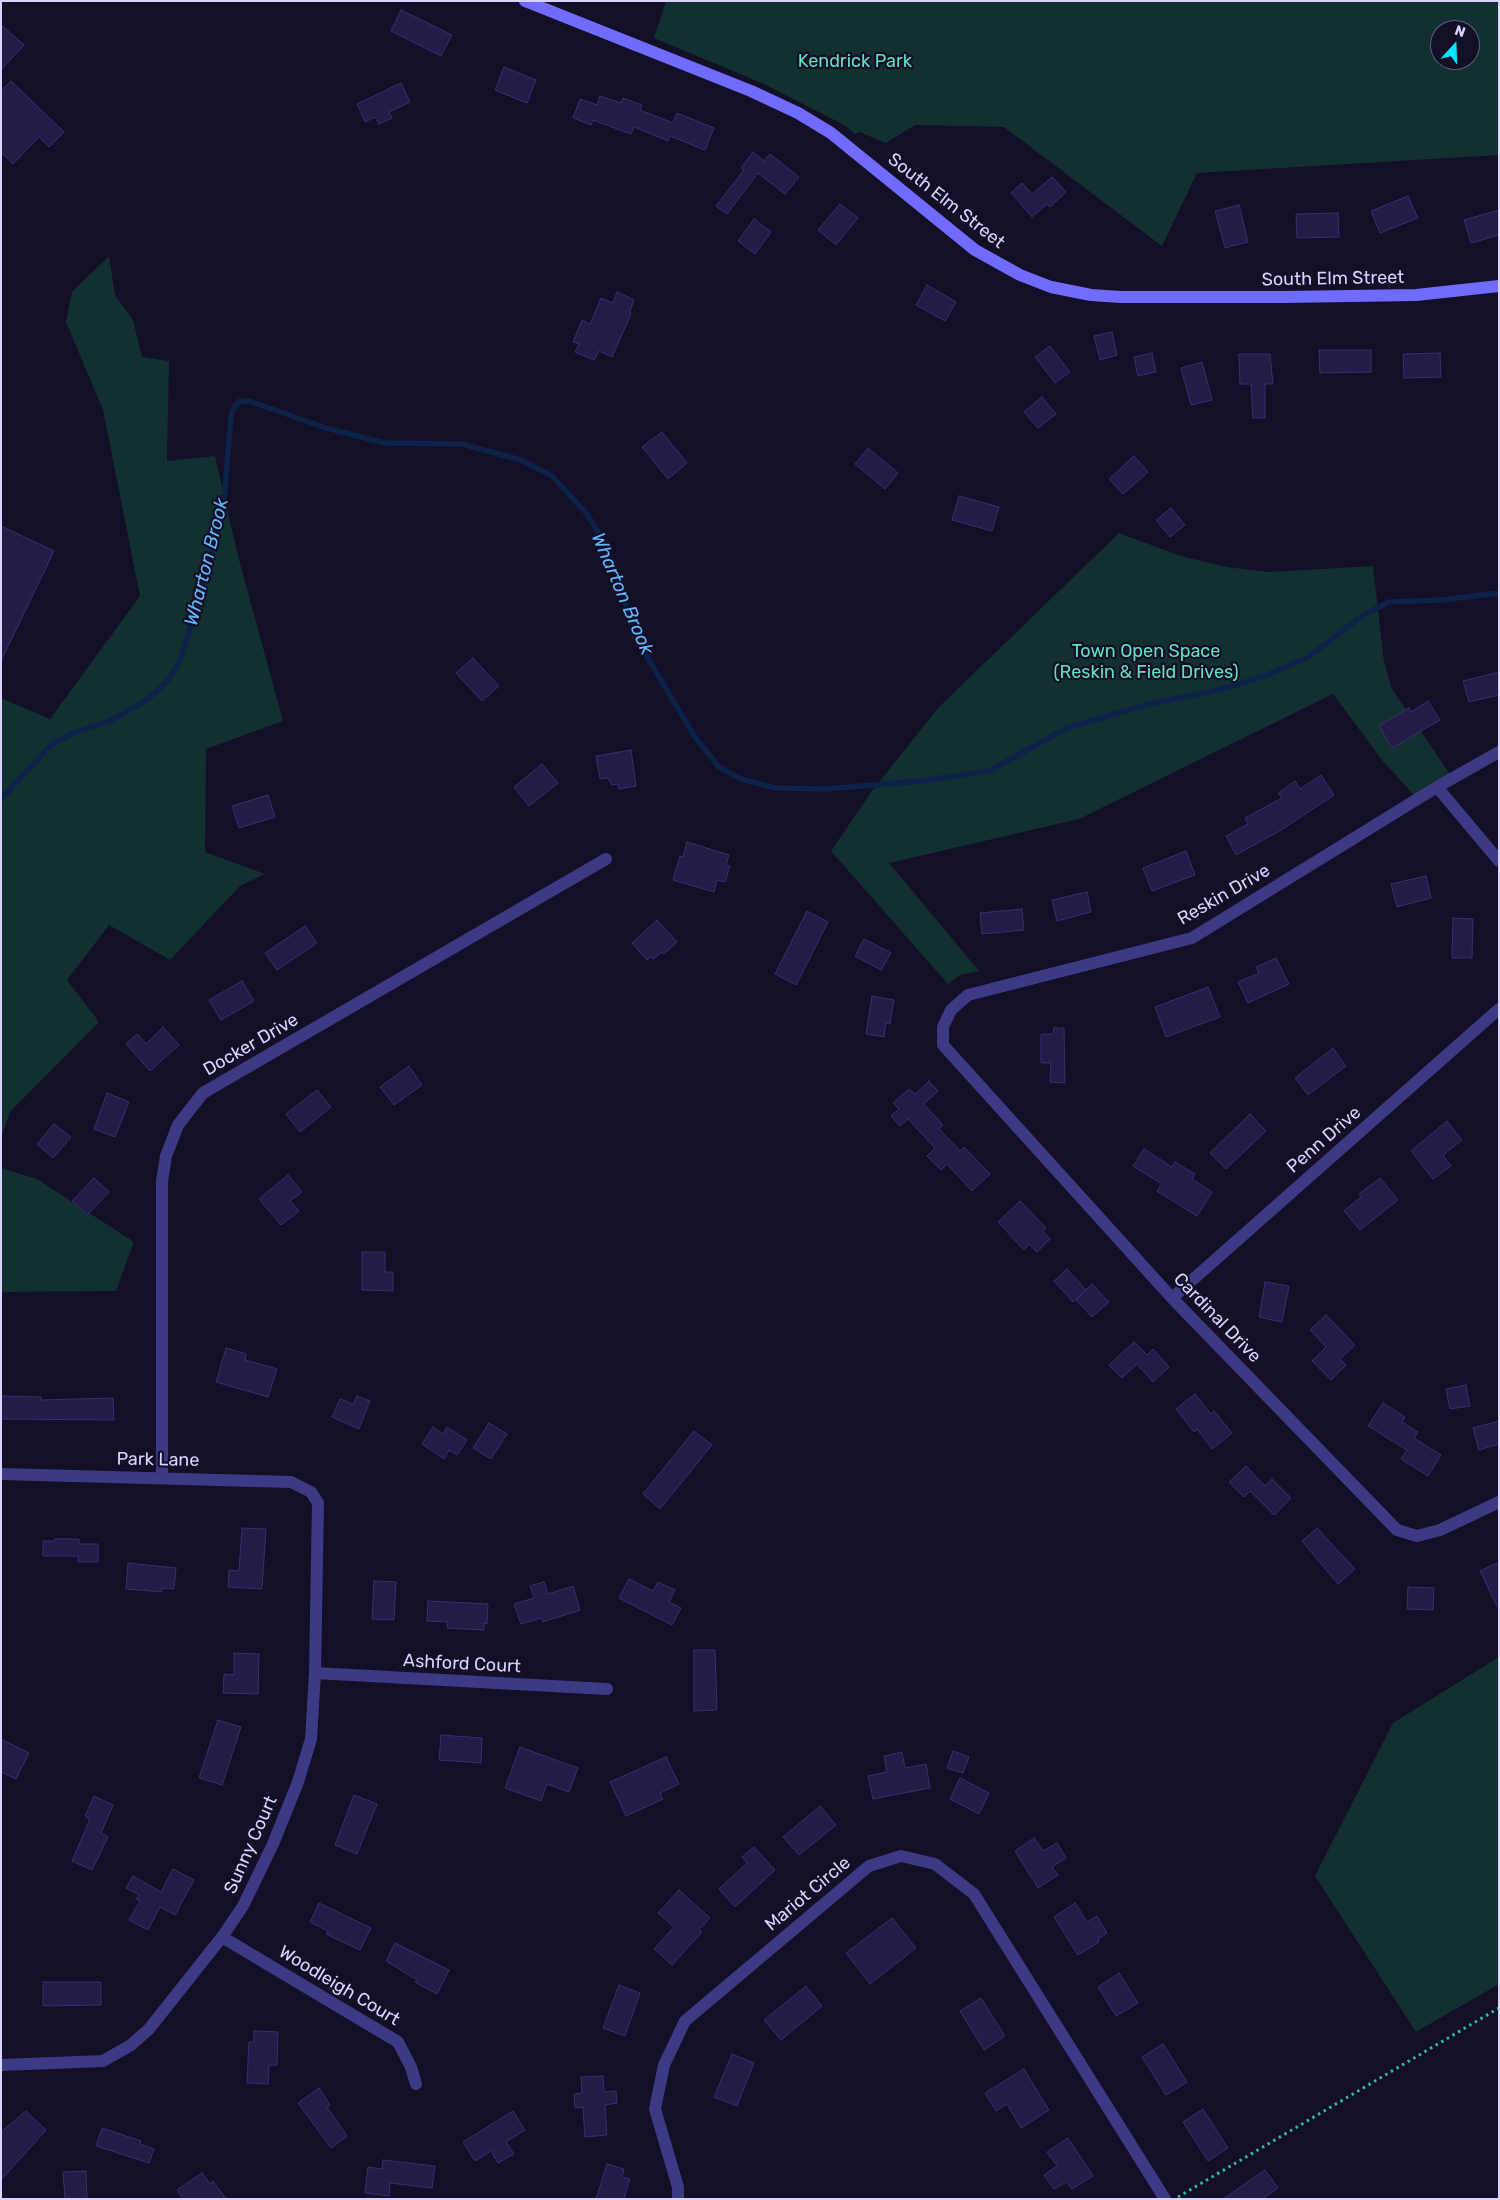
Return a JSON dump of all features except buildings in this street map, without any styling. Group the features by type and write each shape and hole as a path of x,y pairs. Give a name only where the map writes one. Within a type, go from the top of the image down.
{"main road":[{"name":"South Elm Street","path":"525,1 751,92 798,113 845,143 975,250 1020,275 1051,286 1091,295 1121,297 1416,295 1499,286"}],"street":[{"name":"Reskin Drive","path":"943,1045 944,1027 951,1010 968,994 1192,938 1437,786 1499,752"},
{"path":"1437,786 1499,861"},
{"name":"Docker Drive","path":"162,1477 162,1181 166,1156 178,1125 203,1093 606,859"},
{"name":"Penn Drive","path":"1172,1298 1499,1009"},
{"name":"Cardinal Drive","path":"943,1045 1172,1298 1397,1530 1417,1536 1440,1530 1499,1502"},
{"name":"Park Lane","path":"1,1474 291,1482 311,1492"},
{"name":"Sunny Court","path":"1,2065 103,2061 132,2045 149,2028 222,1936 247,1899 273,1844 298,1782 311,1739 316,1673 318,1503 311,1492"},
{"name":"Ashford Court","path":"316,1673 607,1689"},
{"name":"Mariot Circle","path":"678,2199 678,2187 655,2109 664,2065 685,2021 869,1866 901,1856 935,1864 974,1894 1165,2199"},
{"name":"Woodleigh Court","path":"222,1936 398,2042 411,2067 416,2084"}],"path":[{"path":"1176,2199 1499,2008"}],"green space":[{"name":"Kendrick Park","path":"666,1 1499,1 1499,155 1197,173 1162,246 1004,127 915,125 886,143 859,132 855,134 844,125 764,84 654,38"},
{"path":"109,256 115,295 133,320 142,357 169,361 167,461 215,456 238,556 283,721 206,749 205,852 265,874 240,886 170,960 109,925 67,980 99,1022 10,1112 1,1138 1,698 50,719 140,596 103,410 66,322 72,292"},
{"name":"Town Open Space (Reskin & Field Drives)","path":"1119,533 1181,556 1226,567 1269,572 1373,566 1384,662 1392,689 1450,774 1420,802 1382,760 1333,694 1079,819 889,863 979,971 960,975 948,984 831,851 872,791 938,708"},
{"path":"1,1168 37,1179 134,1242 116,1291 1,1292"},
{"path":"1499,1657 1499,1984 1416,2032 1315,1876 1393,1723"}],"waterway":[{"name":"Wharton Brook","path":"1,799 50,746 71,734 112,720 148,699 169,679 181,659 216,540 224,499 231,416 234,407 240,401 249,401 326,428 385,443 462,444 521,460 552,476 587,514 607,547 638,642 695,737 719,767 741,779 776,788 826,789 921,781 989,771 1067,728 1149,704 1219,690 1264,676 1307,658 1362,616 1389,602 1441,600 1499,593"}]}
